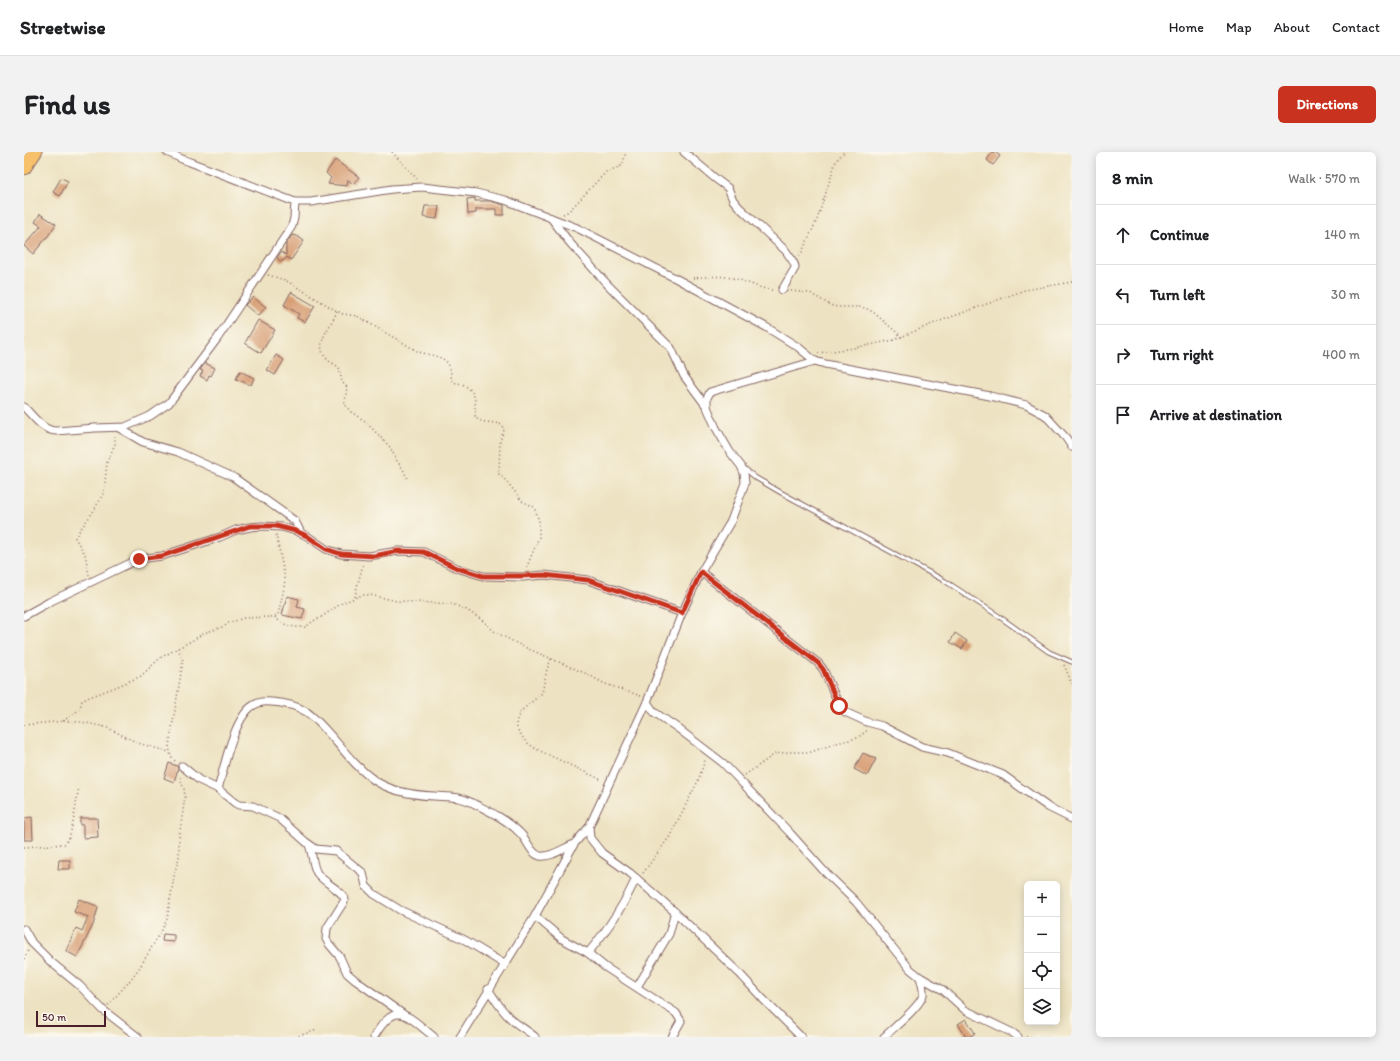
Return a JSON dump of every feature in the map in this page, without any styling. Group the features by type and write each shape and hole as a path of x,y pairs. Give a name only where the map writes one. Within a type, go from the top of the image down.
{"highway":[{"path":"24,168 35,152"}],"street":[{"path":"167,152 294,202 311,202 392,189 422,187 476,193 505,200 577,228 675,278 787,339 815,361 990,396 1026,406 1045,415 1069,436 1072,447"},
{"path":"684,152 728,188 733,200 786,251 796,266 782,290"},
{"path":"24,407 43,426 51,431 116,428 138,423 169,402 217,339 247,296 293,223 294,202"},
{"path":"460,1037 488,989 535,916 574,844 589,827 647,702 682,613 701,572 730,521 745,483 744,473 741,466 730,452 716,428 707,407 684,376 671,348 608,285 570,243 551,218"},
{"path":"707,407 707,398 710,392 815,361"},
{"path":"116,428 143,442 178,452 233,477 295,521 301,533"},
{"path":"24,616 139,559 162,556 250,526 282,526 301,533 326,549 341,554 369,556 393,552 424,552 472,573 490,576 544,575 588,580 682,613"},
{"path":"701,572 818,663 823,669 842,710 867,722 897,733 922,747 948,753 1004,775 1048,807 1072,819"},
{"path":"218,789 230,742 248,709 255,704 262,702 292,705 304,710 312,716 372,779 385,787 420,795 462,798 472,802 513,826 522,835 533,852 538,855 543,856 551,854 574,844"},
{"path":"647,702 654,712 708,750 739,779 823,870 856,902 910,969 920,977 943,990 965,1010 1013,1033 1018,1037"},
{"path":"182,766 199,780 218,789 239,805 253,806 279,818 309,845 319,850 336,851 363,873 366,886 374,894 400,910 465,940 504,964"},
{"path":"589,827 590,838 602,853 637,879 675,912 740,974 801,1037"},
{"path":"309,845 313,856 314,869 318,875 344,897 345,900 327,928 326,939 340,957 347,973 403,1014 412,1017 434,1037"},
{"path":"588,953 617,914 637,879"},
{"path":"637,987 670,934 675,912"},
{"path":"535,916 562,939 588,953 605,967 673,1010 679,1016 680,1020 679,1025 672,1037"},
{"path":"24,929 32,942 51,962 80,986 103,1010 138,1037"},
{"path":"884,1037 913,1010 923,997 920,977"},
{"path":"488,989 501,1009 511,1019 528,1030 535,1037"},
{"path":"374,1037 378,1030 391,1016 403,1014"}],"lane":[{"path":"741,466 756,478 780,492 945,581 998,615 1050,652 1072,662"}],"path":[{"path":"392,152 415,175 422,187"},
{"path":"551,218 569,211 606,172 621,166 624,163 626,152"},
{"path":"796,266 810,237 836,161 844,152"},
{"path":"261,272 285,280 336,311 343,314 357,316 422,354 440,357 448,364 452,381 461,384 473,392 475,398 475,417 478,420 498,423 503,426 504,430 500,441 499,474 522,501 534,507 539,521 539,537 522,576"},
{"path":"675,278 717,276 732,278 759,287 810,293 830,305 837,307 850,306 865,308 873,312 902,337"},
{"path":"806,354 854,348 894,340 939,321 1026,290 1072,282"},
{"path":"336,311 322,341 322,352 326,359 339,368 342,382 347,387 345,402 346,406 351,412 365,421 390,447 407,478"},
{"path":"91,582 86,568 85,554 75,538 93,512 104,492 107,462 115,444 116,428"},
{"path":"274,526 285,579 280,608 276,617"},
{"path":"355,597 363,565 369,556"},
{"path":"276,617 280,622 286,625 306,628 311,623 342,603 355,597 370,595 397,601 433,602 459,606 482,620 495,632 504,637 588,674 605,684 644,697 647,702"},
{"path":"63,721 80,708 82,701 141,676 160,658 204,633 244,618 276,617"},
{"path":"103,1010 128,983 140,966 167,919 175,871 179,858 179,838 185,797 184,789 180,780 182,764 173,760 169,752 183,661 182,655 178,648"},
{"path":"1061,658 1072,684"},
{"path":"551,659 547,669 545,687 542,693 520,712 516,722 517,730 526,742 536,749 609,783"},
{"path":"24,725 63,721 81,722 106,727 138,743 169,752"},
{"path":"739,779 775,754 789,752 811,752 857,738 875,724"},
{"path":"637,879 670,836 698,781 708,750"},
{"path":"24,847 65,844 70,838 72,820 79,788"},
{"path":"295,1037 316,1030"},
{"path":"1026,1037 1049,1037"}],"building":[{"path":"992,152 995,152 1000,156 993,165 987,160"},
{"path":"335,160 359,177 353,184 348,180 347,186 328,184 331,178 326,173"},
{"path":"61,178 68,181 60,196 53,192"},
{"path":"475,198 475,201 490,201 504,205 504,215 496,215 496,209 476,209 476,213 468,214 467,199"},
{"path":"425,206 439,206 437,219 423,217"},
{"path":"40,214 56,224 33,254 24,246 41,226 35,222"},
{"path":"292,235 297,236 304,241 291,260 287,257 283,261 280,261 277,258 281,252 286,255 286,244"},
{"path":"291,292 315,306 305,322 297,318 299,314 284,305"},
{"path":"253,297 266,307 258,316 245,305"},
{"path":"258,320 275,330 261,353 245,343"},
{"path":"276,355 284,360 275,375 267,370"},
{"path":"205,363 215,368 207,380 200,376 203,371 200,370"},
{"path":"240,371 254,378 251,385 236,379"},
{"path":"287,596 299,599 297,607 305,609 302,619 282,615"},
{"path":"955,633 967,641 962,649 950,642"},
{"path":"863,753 876,759 867,776 854,769"},
{"path":"169,763 177,766 178,769 174,782 164,778"},
{"path":"32,817 33,840 24,840 24,818"},
{"path":"80,818 97,818 98,837 83,838 83,825 80,825"},
{"path":"59,860 70,860 70,869 58,869"},
{"path":"79,899 97,906 98,908 93,925 77,957 66,951 76,928 82,931 88,917 74,912"},
{"path":"163,934 174,935 174,942 162,941"},
{"path":"966,1019 975,1033 969,1037 966,1037 958,1024"}],"route":[{"path":"139,559 162,556 250,526 282,526 307,536 326,549 341,554 374,556 398,551 424,552 431,554 445,563 457,568 483,576 544,575 579,578 682,613 701,572 818,663 823,669 839,706"}]}
